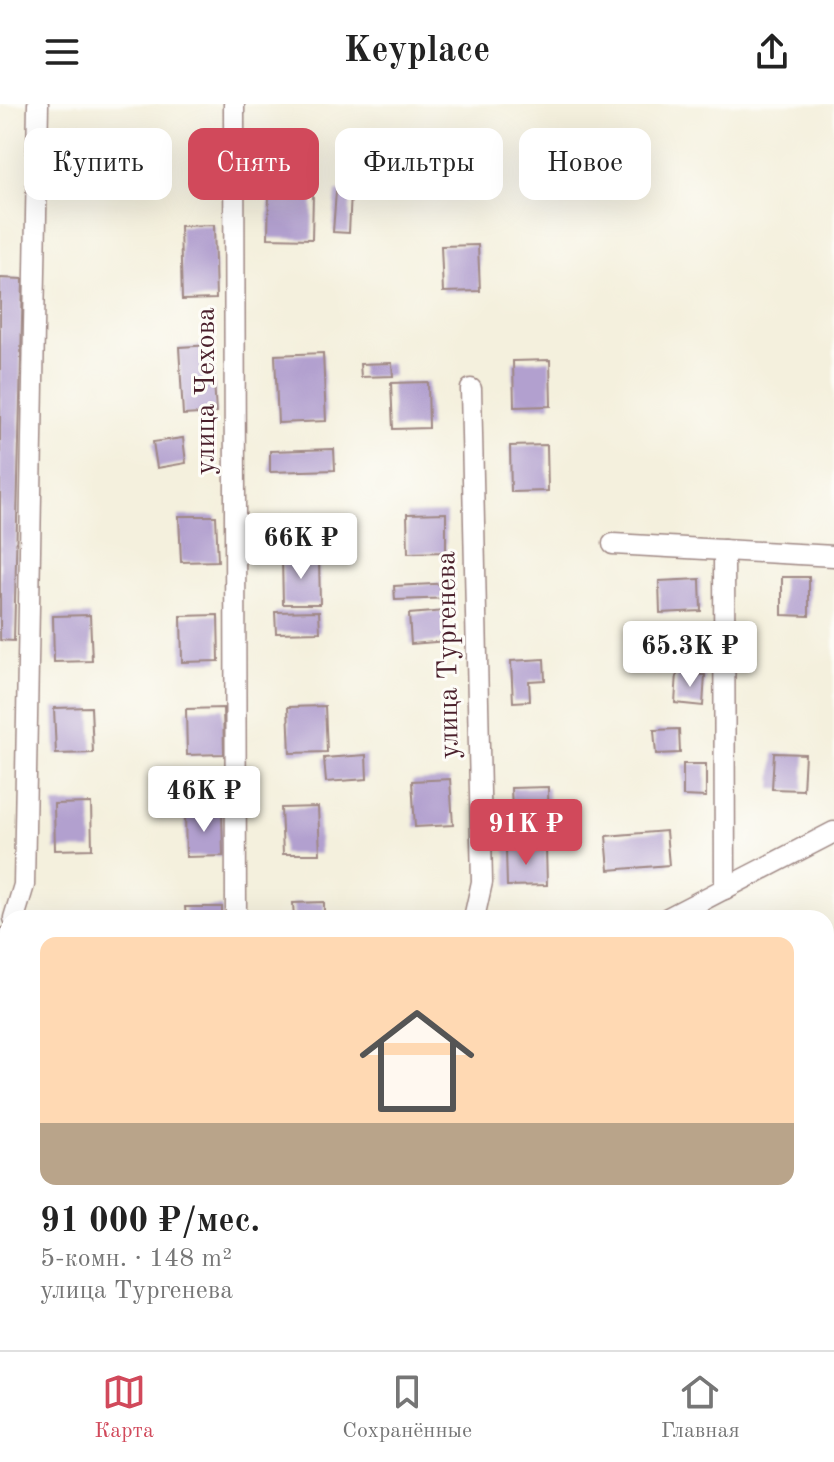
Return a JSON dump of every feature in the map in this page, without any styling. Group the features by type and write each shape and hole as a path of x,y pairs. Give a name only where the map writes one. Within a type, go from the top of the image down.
{"street":[{"path":"16,910 24,885 38,104"},
{"name":"улица Чехова","path":"234,104 236,910"},
{"name":"улица Тургенева","path":"471,389 482,882 476,910"},
{"path":"613,544 834,556"},
{"path":"724,550 725,889"},
{"path":"684,910 834,832"}],"building":[{"path":"269,200 313,200 312,239 268,238"},
{"path":"335,200 351,200 349,233 333,232"},
{"path":"214,225 216,299 182,300 180,226"},
{"path":"478,245 480,291 443,292 441,246"},
{"path":"0,278 23,279 14,641 0,640"},
{"path":"212,345 216,413 183,415 179,347"},
{"path":"323,353 326,421 278,423 275,355"},
{"path":"550,360 551,406 514,407 513,361"},
{"path":"392,363 393,376 361,377 360,364"},
{"path":"428,382 429,428 393,429 391,383"},
{"path":"183,438 186,463 157,468 153,442"},
{"path":"547,445 548,491 511,492 510,446"},
{"path":"334,449 335,470 270,472 270,451"},
{"path":"446,513 446,552 408,553 407,514"},
{"path":"179,516 216,516 218,561 181,562"},
{"path":"303,527 304,546 273,549 271,530"},
{"path":"282,558 319,558 320,604 283,604"},
{"path":"782,577 809,577 809,616 782,615"},
{"path":"700,579 701,611 660,613 659,581"},
{"path":"453,583 454,598 395,600 394,586"},
{"path":"319,611 320,632 276,633 275,612"},
{"path":"445,611 447,641 411,644 409,614"},
{"path":"90,615 92,661 54,662 53,616"},
{"path":"218,615 219,661 182,662 181,616"},
{"path":"544,659 545,680 529,681 530,701 513,702 511,661"},
{"path":"677,673 705,675 703,706 675,703"},
{"path":"325,706 327,752 290,753 288,707"},
{"path":"91,707 93,753 56,754 54,708"},
{"path":"223,708 224,754 187,755 186,709"},
{"path":"679,729 680,753 656,754 654,730"},
{"path":"774,753 805,754 803,790 772,789"},
{"path":"366,755 367,779 326,782 324,758"},
{"path":"683,764 706,764 706,797 683,796"},
{"path":"450,779 453,825 415,827 412,781"},
{"path":"548,787 549,834 513,834 511,788"},
{"path":"91,803 92,849 55,850 54,804"},
{"path":"318,807 320,854 283,854 281,808"},
{"path":"222,810 223,856 186,857 185,811"},
{"path":"666,831 669,865 609,870 606,836"},
{"path":"546,848 547,885 507,886 506,849"},
{"path":"324,902 324,910 293,910 293,903"},
{"path":"185,907 222,907 222,910 185,910"}]}
